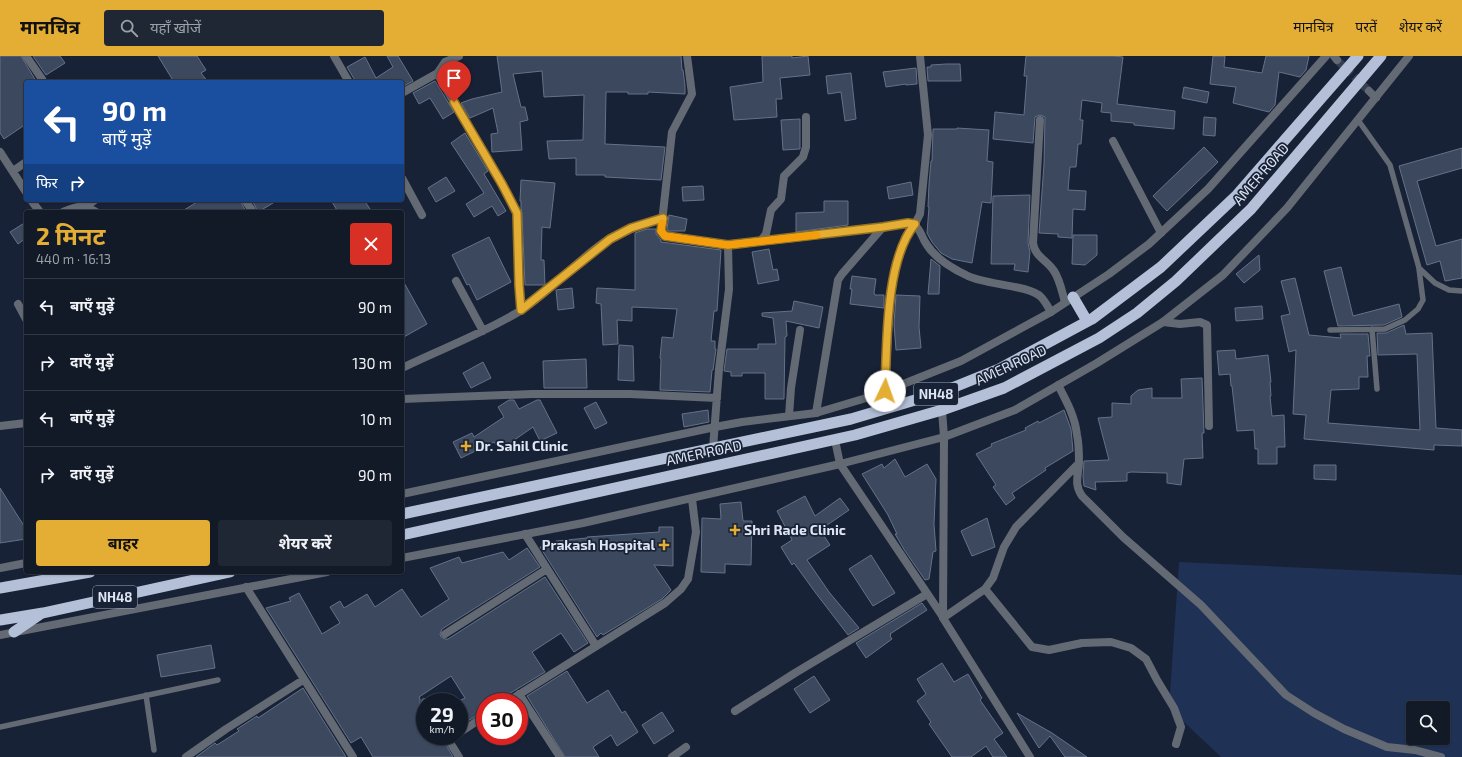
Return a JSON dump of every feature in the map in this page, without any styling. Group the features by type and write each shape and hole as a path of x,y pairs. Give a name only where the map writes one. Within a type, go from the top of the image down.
{"highway":[{"name":"AMER ROAD","path":"404,514 851,419 942,392 999,370 1087,321 1128,293 1161,267 1236,196 1358,56"},
{"name":"AMER ROAD","path":"404,534 835,440 942,410 1004,388 1099,338 1137,313 1176,281 1251,209 1381,56"},
{"path":"1069,299 1087,321"},
{"name":"NH48","path":"0,588 79,574"},
{"name":"NH48","path":"0,620 221,574"},
{"path":"14,632 43,612"}],"street":[{"path":"26,56 42,79"},
{"path":"334,56 348,80"},
{"path":"404,92 437,74 445,62 459,56"},
{"path":"687,56 692,94 672,132 661,231 665,236 728,245 908,223 915,224 921,232 926,244 934,253 954,269 978,280 1036,293 1044,301 1051,312"},
{"path":"885,391 890,295 895,267 906,236 920,214 928,135 920,56"},
{"path":"404,494 715,427 816,413 885,391 961,361 1051,312 1109,274 1149,244 1208,189 1326,56"},
{"path":"404,558 583,523 840,464 944,437 1015,410 1097,363 1163,322 1223,275 1287,208 1409,56"},
{"path":"437,74 502,184 517,213 521,310"},
{"path":"1369,91 1376,98"},
{"path":"760,242 766,234 771,210 781,199 784,176 802,160 806,147 806,117"},
{"path":"1040,120 1033,243 1034,250 1055,272 1069,299"},
{"path":"1113,141 1161,233"},
{"path":"0,152 24,189"},
{"path":"13,171 24,163"},
{"path":"404,182 422,215"},
{"path":"85,206 92,202"},
{"path":"68,210 79,206 85,206 92,210"},
{"path":"404,367 483,331 521,310 610,239 631,228 663,218"},
{"path":"816,413 838,280 883,227"},
{"path":"713,448 729,289 728,245"},
{"path":"456,281 483,331"},
{"path":"18,304 24,315"},
{"path":"1163,322 1180,324 1200,322 1207,325 1209,426"},
{"path":"789,416 791,388 800,330"},
{"path":"1058,385 1071,409 1078,437 1079,463 1076,479 1077,490 1123,537 1201,605 1286,695 1314,713 1344,729 1387,747 1415,750 1442,757"},
{"path":"404,399 532,394 630,394 717,398"},
{"path":"942,410 944,437 943,618"},
{"path":"0,426 24,423"},
{"path":"835,440 840,464 943,618 1030,757"},
{"path":"943,618 985,589 993,578 1004,547 1016,527 1079,463"},
{"path":"521,693 665,602 681,589 688,579 696,532 692,499"},
{"path":"525,534 596,646"},
{"path":"0,568 24,563"},
{"path":"446,634 547,569"},
{"path":"0,635 316,574"},
{"path":"246,587 303,680 353,757"},
{"path":"985,589 1032,647 1049,650 1082,643 1111,642 1131,648 1146,659 1174,708 1181,727 1176,744"},
{"path":"735,711 927,594"},
{"path":"186,757 226,729 303,680"},
{"path":"528,708 560,757"},
{"path":"453,745 459,757"},
{"path":"672,757 686,747"}],"lane":[{"path":"1330,330 1385,329 1405,320 1418,310 1423,300 1419,268 1390,165 1358,120"},
{"path":"1419,268 1435,283 1449,290 1462,291"},
{"path":"1372,329 1377,389"},
{"path":"0,727 218,680"},
{"path":"146,695 154,750"}],"shaded area":[{"path":"1179,562 1462,575 1462,757 1221,757 1169,708"}],"building":[{"path":"0,56 21,56 35,80 24,80 24,125 4,139 0,133"},
{"path":"33,56 60,56 65,63 46,75"},
{"path":"158,56 197,56 206,70 201,73 206,80 173,80"},
{"path":"387,56 398,56 413,81 404,86 404,80 355,80 347,67 365,57 376,78 393,67"},
{"path":"497,56 681,56 685,94 648,92 648,94 628,94 628,92 606,92 605,144 665,147 661,180 605,177 605,175 576,175 576,158 549,159 547,141 583,140 584,95 544,97 542,71 513,74 521,107 525,107 528,120 520,122 522,150 492,152 491,134 498,133 493,108 470,118 461,103 502,92"},
{"path":"762,56 792,56 792,58 808,56 810,75 780,78 782,99 776,99 777,117 734,120 730,87 763,82"},
{"path":"1026,56 1123,57 1117,104 1175,111 1174,129 1134,125 1134,123 1111,121 1111,113 1101,112 1102,103 1082,100 1080,120 1083,120 1081,144 1078,144 1076,167 1070,167 1068,190 1086,191 1085,210 1073,209 1072,238 1058,237 1058,234 1039,233 1044,164 1045,117 1040,115 1035,117 1033,143 993,139 995,112 1024,115 1027,76 1024,76"},
{"path":"1213,56 1225,56 1224,67 1262,73 1266,56 1309,56 1306,70 1300,77 1279,72 1275,105 1269,112 1233,103 1236,87 1210,84"},
{"path":"960,64 961,81 928,81 927,67 931,67 931,65"},
{"path":"916,68 917,84 886,87 883,72"},
{"path":"851,73 856,119 845,121 841,92 828,94 826,76"},
{"path":"435,81 454,112 443,119 430,98 419,104 413,93"},
{"path":"1184,87 1209,92 1207,103 1182,98"},
{"path":"1204,117 1216,118 1215,136 1203,135"},
{"path":"800,119 800,149 783,150 781,120"},
{"path":"957,128 989,130 987,161 993,162 991,203 982,202 972,263 952,259 941,253 927,233 933,129"},
{"path":"465,133 488,171 484,174 506,211 498,216 492,206 474,217 466,204 484,193 451,143"},
{"path":"1204,147 1218,162 1167,211 1153,196"},
{"path":"1462,148 1462,168 1417,181 1436,246 1462,239 1462,278 1445,281 1440,261 1427,265 1399,166"},
{"path":"446,177 455,191 436,202 428,188"},
{"path":"521,180 555,183 550,228 542,227 541,260 544,260 545,285 525,285 522,213 520,201"},
{"path":"911,182 913,195 889,199 887,187"},
{"path":"703,186 704,200 683,201 682,187"},
{"path":"1030,195 1028,243 1030,252 1028,272 1014,270 1015,264 991,264 993,196"},
{"path":"824,201 848,201 848,225 796,232 796,213 824,212"},
{"path":"197,202 241,202 245,210 184,210"},
{"path":"253,202 275,202 261,210 257,210"},
{"path":"332,202 365,202 371,210 337,210"},
{"path":"669,215 687,219 685,231 668,231"},
{"path":"24,223 24,240 18,244 10,232"},
{"path":"647,229 656,229 656,234 661,242 721,250 717,311 714,311 711,341 715,341 716,349 710,392 660,390 660,358 662,337 673,338 677,309 632,307 632,321 617,320 618,344 603,345 601,304 596,303 597,288 635,290 635,233"},
{"path":"1073,235 1097,235 1097,255 1085,265 1072,264"},
{"path":"489,237 511,282 477,300 469,284 467,285 452,255"},
{"path":"769,249 773,270 777,269 779,280 758,284 752,252"},
{"path":"1259,255 1260,270 1244,283 1236,274"},
{"path":"931,259 940,266 939,294 928,294"},
{"path":"1341,267 1353,316 1399,304 1402,317 1384,325 1338,326 1324,271"},
{"path":"852,276 876,279 874,293 875,295 884,295 884,308 850,304"},
{"path":"1295,278 1309,335 1341,338 1340,334 1368,334 1370,356 1367,356 1368,377 1359,377 1359,389 1331,390 1328,423 1420,430 1417,354 1378,355 1377,333 1386,333 1404,325 1406,334 1432,333 1436,428 1462,430 1462,446 1434,445 1434,450 1304,439 1306,415 1293,414 1296,350 1289,352 1281,316 1290,314 1281,281"},
{"path":"404,283 427,324 404,337"},
{"path":"572,288 574,308 558,310 556,290"},
{"path":"896,295 920,296 919,327 921,348 896,350 894,324"},
{"path":"794,301 823,307 819,328 786,321 787,336 785,337 784,399 765,399 765,373 742,373 742,376 731,376 731,372 724,371 727,349 758,349 758,344 776,344 773,318 762,316 762,313 792,311"},
{"path":"1262,306 1263,319 1236,321 1235,308"},
{"path":"619,345 633,346 634,381 618,380"},
{"path":"1235,350 1236,359 1268,355 1271,382 1270,396 1272,416 1284,415 1285,447 1277,447 1277,464 1258,464 1258,449 1255,449 1254,430 1237,431 1230,374 1219,375 1217,351"},
{"path":"586,359 587,388 544,388 543,361"},
{"path":"483,362 491,378 471,388 463,373"},
{"path":"1202,378 1204,433 1202,433 1203,458 1184,459 1181,485 1167,483 1167,473 1131,472 1127,473 1127,481 1095,482 1096,490 1084,486 1084,461 1109,460 1098,418 1112,417 1112,403 1131,404 1131,396 1138,390 1152,388 1152,398 1182,398 1181,379"},
{"path":"509,400 514,400 519,409 540,400 557,433 540,441 533,427 500,450 494,442 461,458 453,442 472,433 474,437 504,417 498,407"},
{"path":"596,402 607,423 595,429 584,408"},
{"path":"708,410 709,422 684,427 682,414"},
{"path":"1064,410 1071,429 1073,451 1045,468 1046,470 1012,493 1015,498 1006,505 993,487 996,485 976,454 992,446 991,444 1026,430 1025,428 1038,421 1039,423"},
{"path":"895,459 905,477 927,464 936,479 934,524 936,551 933,552 929,579 925,580 905,551 895,534 897,534 888,515 862,474 882,464 884,468"},
{"path":"1314,465 1336,465 1336,480 1314,479"},
{"path":"0,488 24,526 24,539 0,543"},
{"path":"805,496 815,516 840,498 849,510 820,530 830,545 807,560 829,592 859,628 848,635 794,563 792,565 781,547 792,540 777,511"},
{"path":"741,502 743,521 752,521 751,565 725,564 725,573 701,572 702,518 721,519 720,504"},
{"path":"987,518 995,547 972,556 961,531"},
{"path":"659,527 673,527 673,566 654,565 671,590 662,599 603,635 601,633 597,637 540,547 556,545 556,541 587,537 659,532"},
{"path":"527,548 540,567 442,629 440,634 441,637 448,639 545,577 588,643 574,652 561,633 532,652 545,672 511,693 476,693 476,716 468,721 468,693 462,693 451,676 425,693 416,693 416,745 446,745 453,757 373,757 361,737 351,743 266,608 291,601 289,598 299,593 322,634 340,623 330,607 340,601 344,608 367,594 375,607 402,589 421,617 449,599 430,568 459,557 462,563 503,552 509,560"},
{"path":"871,555 895,593 873,606 849,569"},
{"path":"922,603 927,610 890,634 892,639 866,658 856,643"},
{"path":"211,645 215,668 161,677 157,655"},
{"path":"942,663 954,682 968,674 982,698 980,700 1003,733 994,739 1007,757 993,757 986,746 971,757 952,757 929,724 931,722 917,701 926,694 917,679"},
{"path":"567,671 587,703 608,690 622,713 625,711 638,732 617,746 611,735 593,747 599,757 565,757 528,695"},
{"path":"814,676 830,700 810,713 794,689"},
{"path":"303,688 346,757 196,757 215,743 217,745 239,731 237,729 257,716 258,718"},
{"path":"662,712 674,731 654,744 642,725"},
{"path":"1017,713 1052,733 1087,757 1065,757 1050,736 1039,748"}],"tunnel":[{"path":"1337,60 1369,91"}],"slow traffic":[{"path":"662,223 661,231 665,236 728,245 817,235"}],"place":[{"name":"Dr. Sahil Clinic","path":"466,446"},
{"name":"Shri Rade Clinic","path":"735,530"},
{"name":"Prakash Hospital","path":"664,545"}],"route":[{"path":"454,102 508,194 517,213 521,310 590,253 610,239 631,228 663,218 661,231 665,236 728,245 908,223 915,224 906,236 895,267 890,295 885,391"}]}
